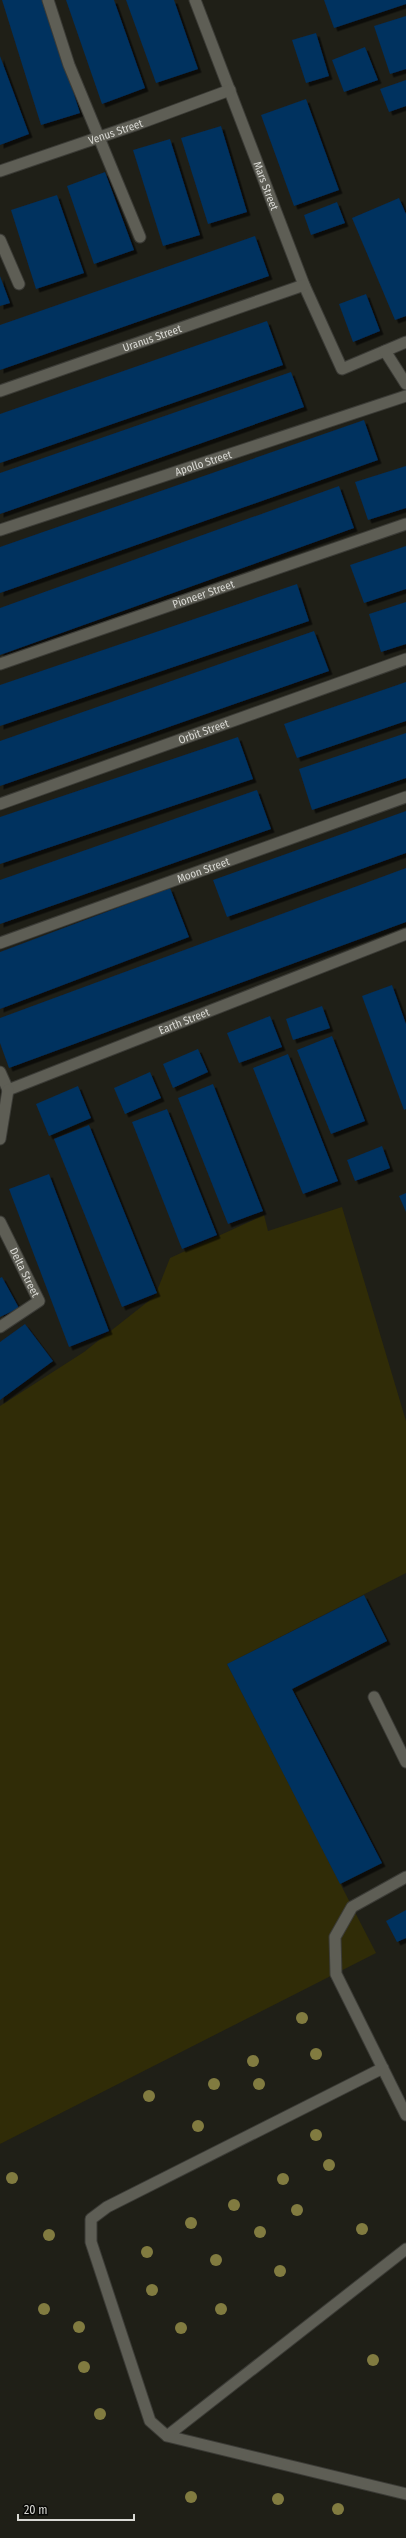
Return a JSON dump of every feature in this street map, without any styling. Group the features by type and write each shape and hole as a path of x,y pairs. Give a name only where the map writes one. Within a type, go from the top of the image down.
{"street":[{"path":"48,0 69,65 140,237"},
{"name":"Mars Street","path":"196,0 304,285 342,369 385,350"},
{"name":"Venus Street","path":"0,171 99,138 230,90"},
{"path":"0,240 20,284"},
{"name":"Uranus Street","path":"0,392 304,285"},
{"path":"406,342 385,350 406,384"},
{"name":"Apollo Street","path":"0,530 406,396"},
{"name":"Pioneer Street","path":"0,664 406,524"},
{"name":"Orbit Street","path":"0,804 406,659"},
{"name":"Moon Street","path":"0,943 406,797"},
{"name":"Earth Street","path":"8,1090 406,934"},
{"path":"0,1072 8,1090 0,1139"},
{"name":"Delta Street","path":"0,1222 39,1300 0,1327"},
{"path":"374,1697 406,1762"},
{"path":"406,1877 352,1907 336,1937 336,1974 406,2115"},
{"path":"383,2068 107,2207 90,2219 90,2242 150,2421 167,2436 406,2494"},
{"path":"167,2436 406,2249"}],"shaded area":[{"path":"342,1207 406,1421 406,1573 227,1664 376,1953 0,2144 0,1406 84,1352 155,1296 170,1258 264,1215 268,1231"}],"building":[{"path":"2,0 44,0 80,113 41,125"},
{"path":"66,0 114,0 145,88 102,104"},
{"path":"126,0 174,0 198,69 156,83"},
{"path":"324,0 406,0 406,4 334,28"},
{"path":"406,16 406,69 390,74 374,26"},
{"path":"316,33 329,76 306,83 292,40"},
{"path":"365,47 378,80 344,92 332,60"},
{"path":"0,56 29,134 0,145"},
{"path":"406,80 406,106 389,112 380,89"},
{"path":"306,99 339,190 294,206 261,115"},
{"path":"221,126 247,212 208,224 181,138"},
{"path":"170,139 200,235 163,246 133,150"},
{"path":"105,172 134,250 94,264 67,186"},
{"path":"57,195 84,273 36,289 11,210"},
{"path":"399,198 406,214 406,316 395,320 352,218"},
{"path":"337,202 345,223 311,235 304,215"},
{"path":"255,236 269,276 0,370 0,325"},
{"path":"0,276 10,303 0,306"},
{"path":"366,294 380,331 353,342 339,304"},
{"path":"267,321 283,365 0,463 0,414"},
{"path":"291,372 304,407 0,514 0,473"},
{"path":"364,420 378,460 0,593 0,547"},
{"path":"406,466 406,508 368,520 355,482"},
{"path":"339,486 354,528 0,655 0,608"},
{"path":"406,546 406,589 364,603 350,565"},
{"path":"297,584 309,621 0,726 0,685"},
{"path":"406,602 406,644 381,652 369,614"},
{"path":"314,631 329,671 0,786 0,741"},
{"path":"406,682 406,721 297,758 284,724"},
{"path":"406,733 406,778 312,810 299,769"},
{"path":"238,737 253,779 0,864 0,817"},
{"path":"257,790 271,829 0,924 0,880"},
{"path":"406,811 406,853 227,917 213,880"},
{"path":"406,868 406,922 9,1068 0,1043 0,1018"},
{"path":"170,888 189,937 0,1009 0,952"},
{"path":"392,985 406,1024 406,1109 404,1110 362,996"},
{"path":"322,1006 330,1028 293,1040 286,1019"},
{"path":"270,1016 282,1047 239,1063 227,1033"},
{"path":"332,1036 365,1121 331,1134 297,1050"},
{"path":"198,1049 208,1072 173,1088 163,1064"},
{"path":"288,1054 338,1181 303,1194 253,1068"},
{"path":"150,1072 161,1098 125,1114 114,1088"},
{"path":"213,1084 263,1211 228,1224 178,1098"},
{"path":"78,1086 91,1118 49,1136 36,1104"},
{"path":"167,1109 217,1235 182,1249 132,1122"},
{"path":"89,1125 157,1293 122,1307 54,1139"},
{"path":"382,1146 390,1168 355,1181 347,1160"},
{"path":"49,1174 109,1331 69,1347 9,1189"},
{"path":"406,1193 406,1212 399,1196"},
{"path":"2,1277 19,1308 0,1317 0,1278"},
{"path":"25,1324 53,1361 0,1400 0,1342"},
{"path":"364,1595 387,1641 292,1689 382,1863 340,1884 227,1664"},
{"path":"406,1910 406,1938 397,1942 386,1921"}]}
